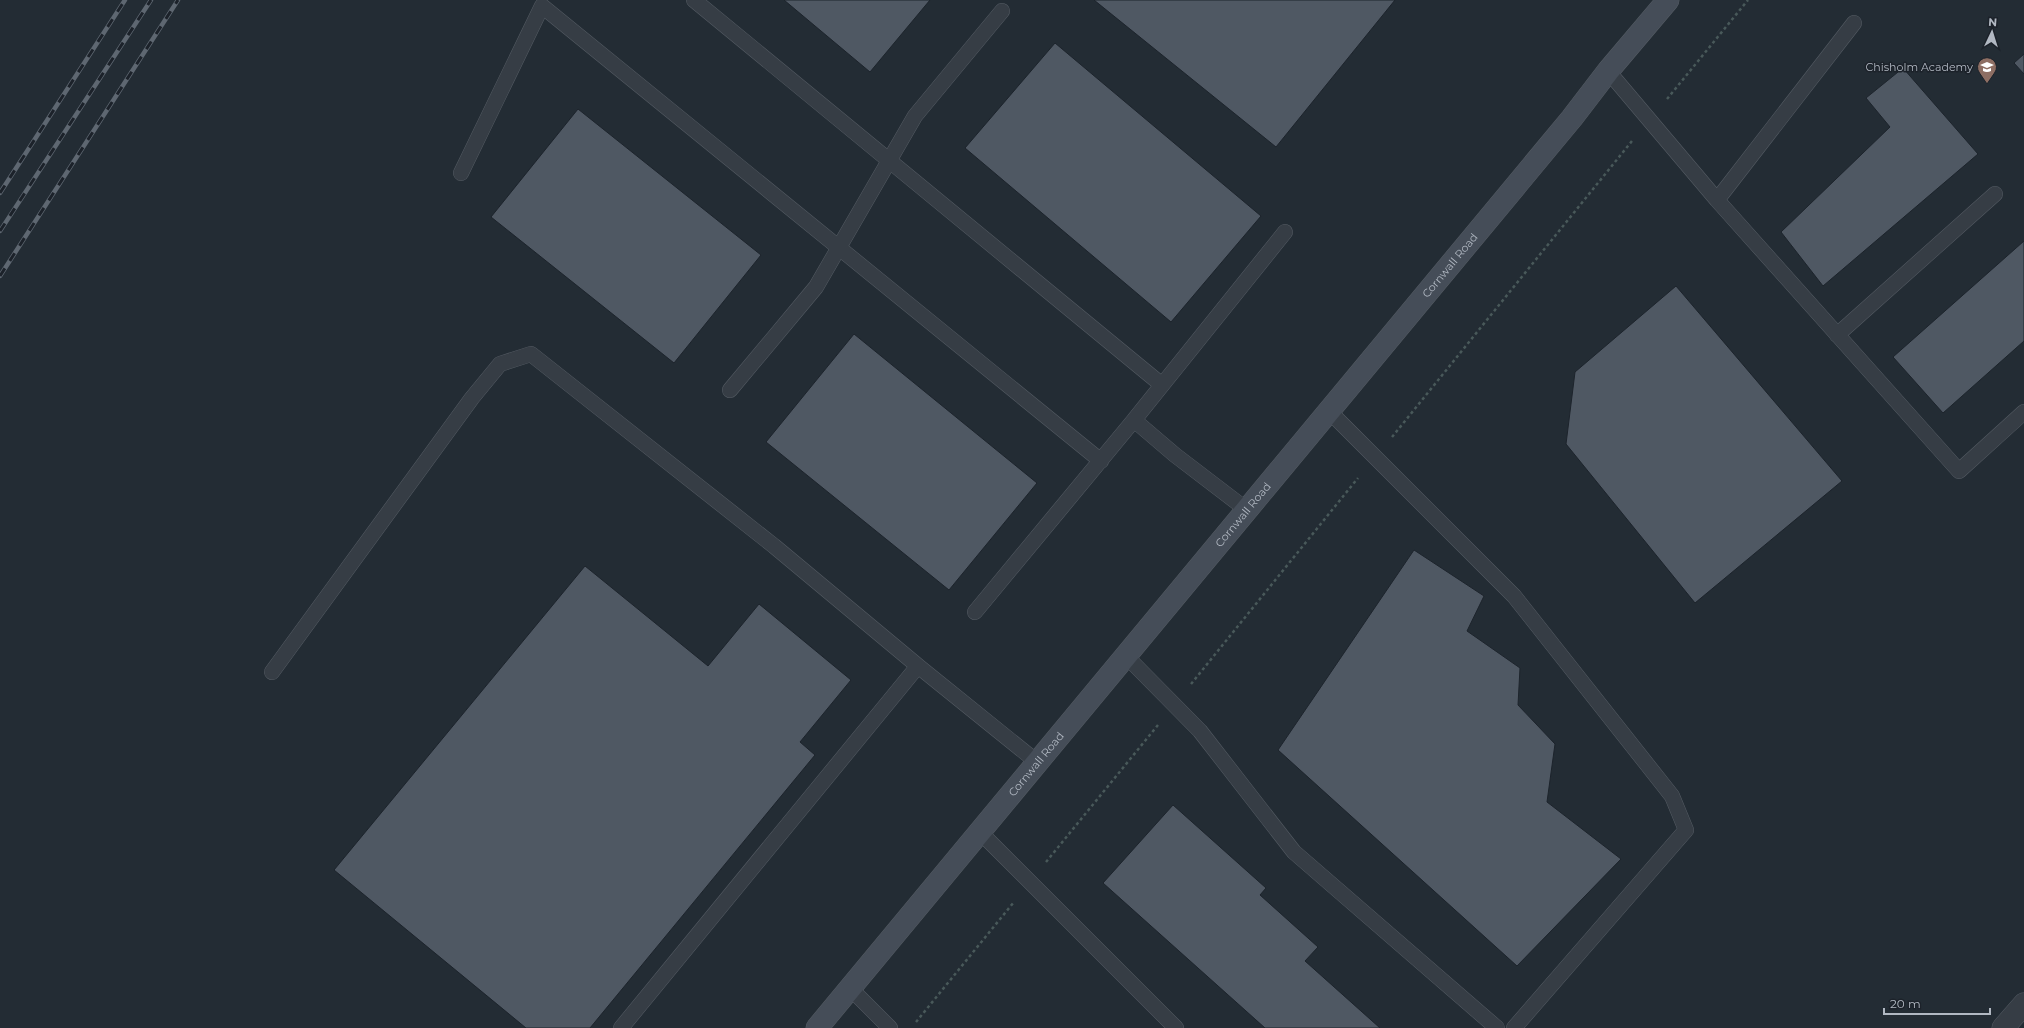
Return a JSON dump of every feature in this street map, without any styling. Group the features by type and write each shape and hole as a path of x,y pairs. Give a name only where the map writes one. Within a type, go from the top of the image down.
{"main road":[{"name":"Cornwall Road","path":"817,1028 1568,124 1608,71 1668,0"}],"street":[{"path":"2002,1028 2024,1004"}],"lane":[{"path":"694,0 1162,385"},
{"path":"461,173 543,3 838,247 1101,461"},
{"path":"730,390 816,287 915,116 1002,10"},
{"path":"1717,200 1854,23"},
{"path":"1608,71 1717,200 1959,471 2024,412"},
{"path":"1837,335 1995,194"},
{"path":"975,612 1101,461 1285,232"},
{"path":"272,672 472,398 500,364 531,354 774,546 918,666 1037,762"},
{"path":"1329,410 1514,596 1672,796 1686,830 1514,1028"},
{"path":"1134,420 1175,455 1247,510"},
{"path":"1126,656 1200,731 1294,852 1497,1028"},
{"path":"621,1028 918,666"},
{"path":"980,832 1176,1028"},
{"path":"850,988 890,1028"}],"path":[{"path":"911,1028 1748,0"}],"building":[{"path":"784,0 930,0 870,72"},
{"path":"1094,0 1395,0 1276,147"},
{"path":"1055,43 1261,216 1171,322 965,148"},
{"path":"2024,54 2024,74 2014,63"},
{"path":"1903,68 1978,154 1823,286 1781,232 1890,127 1866,98"},
{"path":"578,109 761,255 674,363 491,217"},
{"path":"2024,241 2024,341 1943,413 1893,357"},
{"path":"1676,286 1842,481 1695,603 1566,444 1575,372"},
{"path":"854,334 1037,483 949,590 766,442"},
{"path":"1414,550 1484,596 1467,631 1520,668 1518,705 1555,744 1547,802 1621,859 1517,966 1278,750"},
{"path":"585,566 708,666 759,604 851,680 800,742 815,755 590,1028 526,1028 334,870"},
{"path":"1173,805 1266,888 1260,895 1318,947 1305,961 1380,1028 1265,1028 1103,883"}],"railway":[{"path":"0,193 125,0"},
{"path":"0,231 151,0"},
{"path":"0,276 178,0"}],"place":[{"name":"Chisholm Academy","path":"1987,84"}]}
